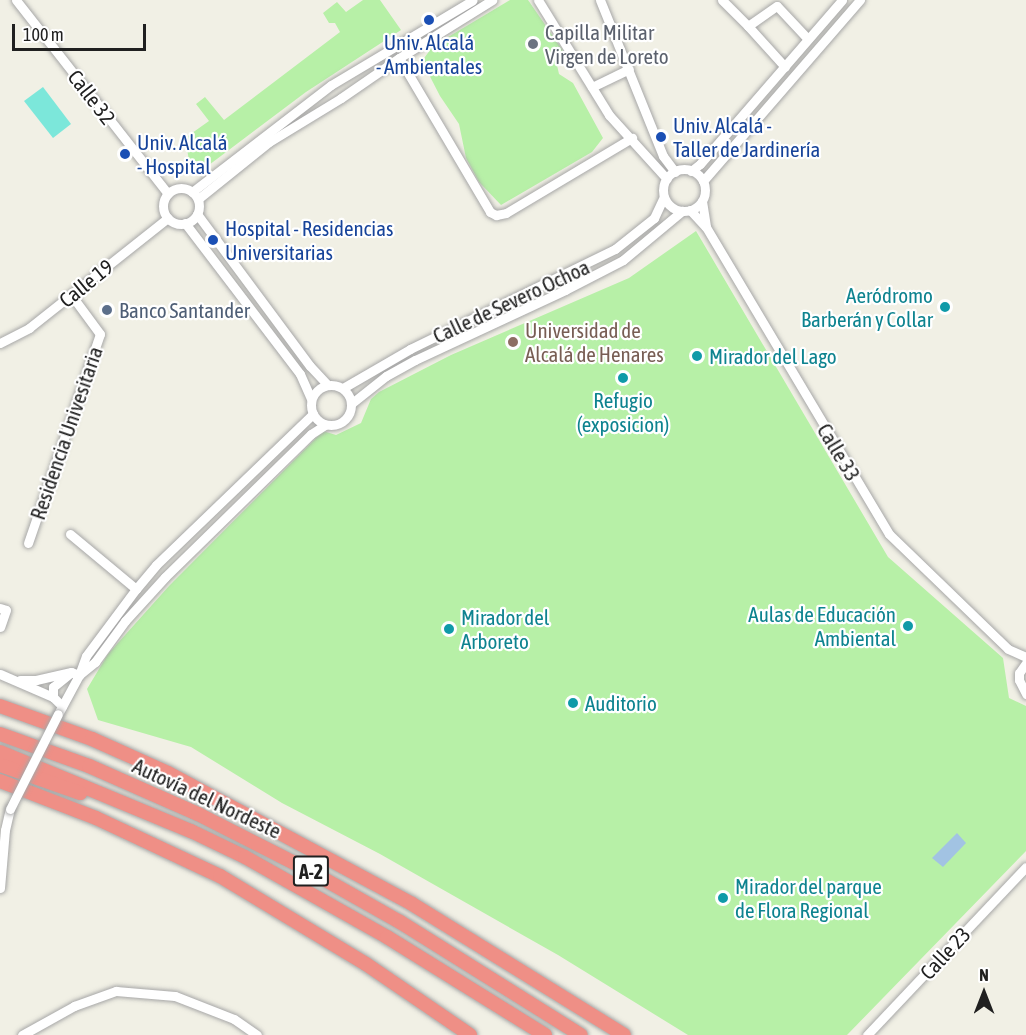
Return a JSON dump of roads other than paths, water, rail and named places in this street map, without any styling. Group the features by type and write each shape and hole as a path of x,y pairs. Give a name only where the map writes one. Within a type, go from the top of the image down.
{"highway":[{"path":"0,706 103,744 168,773 228,804 412,904 624,1035"},
{"path":"0,724 24,742"},
{"name":"A-2","path":"0,734 24,742"},
{"name":"Autovía del Nordeste","path":"24,742 89,766 198,814 308,870 400,922 581,1035"},
{"name":"A-2","path":"0,752 191,831 297,885 545,1035"},
{"path":"0,765 191,831"},
{"path":"0,781 96,818 220,876 366,964 470,1035"}],"street":[{"name":"Calle 32","path":"16,0 168,194"},
{"path":"195,196 331,85 473,0"},
{"path":"195,196 269,142 492,0"},
{"path":"538,0 609,115 671,175"},
{"path":"600,0 671,175 664,197 674,209 686,211 702,201 705,190 703,181 691,171"},
{"path":"722,0 784,67"},
{"path":"671,175 691,171 700,164 843,0"},
{"path":"703,181 860,0"},
{"path":"748,26 777,6 808,39"},
{"path":"399,58 490,213 496,215 506,213 632,138"},
{"path":"592,87 629,69"},
{"path":"195,196 180,189 168,194 164,208 168,218 176,223 185,223 197,214"},
{"path":"60,710 53,697 53,687 95,662 125,621 165,577 311,434 325,425 335,425 345,420 352,403 343,388 328,385 310,366 197,214 195,196"},
{"name":"Calle de Severo Ochoa","path":"343,388 410,349 615,249 654,218 664,197"},
{"name":"Calle 33","path":"702,201 706,227"},
{"name":"Calle de Severo Ochoa","path":"352,403 386,376 415,360 565,290 623,260 686,211"},
{"name":"Calle 33","path":"686,211 706,227 889,534 1008,649 1026,657"},
{"name":"Calle 19","path":"0,343 29,328 168,218"},
{"path":"185,223 300,374 311,399 313,414 325,425"},
{"name":"Residencia Univesitaria","path":"28,543 100,334 72,296"},
{"path":"311,399 318,390 328,385"},
{"path":"0,888 5,830 10,809 60,710 75,674 86,656 156,565 313,414"},
{"path":"70,534 136,589"},
{"path":"0,608 6,610 0,627"},
{"name":"Calle 33","path":"1008,649 1019,673 1020,686 1026,694"},
{"path":"1019,673 1026,663"},
{"path":"0,674 53,697"},
{"path":"17,680 36,680 75,674"},
{"name":"Calle 23","path":"867,1035 1025,871"},
{"path":"22,1035 74,1005 116,992 175,996 234,1019 257,1035"}],"place":[{"name":"Univ. Alcalá - Ambientales","path":"429,20"},
{"name":"Capilla Militar Virgen de Loreto","path":"533,44"},
{"name":"Univ. Alcalá - Taller de Jardinería","path":"661,137"},
{"name":"Univ. Alcalá - Hospital","path":"125,154"},
{"name":"Hospital - Residencias Universitarias","path":"213,240"},
{"name":"Aeródromo Barberán y Collar","path":"945,307"},
{"name":"Banco Santander","path":"107,310"},
{"name":"Universidad de Alcalá de Henares","path":"513,342"},
{"name":"Mirador del Lago","path":"697,356"},
{"name":"Refugio (exposicion)","path":"623,378"},
{"name":"Aulas de Educación Ambiental","path":"908,626"},
{"name":"Mirador del Arboreto","path":"449,629"},
{"name":"Auditorio","path":"573,703"},
{"name":"Mirador del parque de Flora Regional","path":"723,898"}]}
